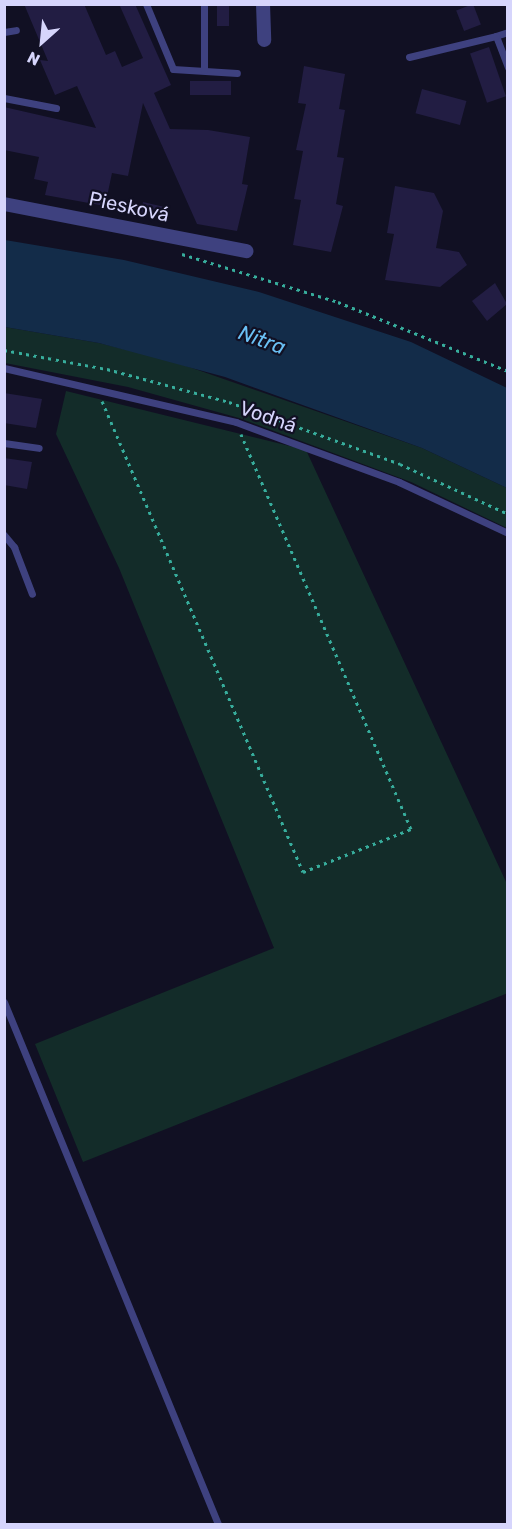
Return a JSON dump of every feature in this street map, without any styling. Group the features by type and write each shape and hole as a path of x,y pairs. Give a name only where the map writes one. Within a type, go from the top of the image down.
{"street":[{"path":"263,4 264,40"},
{"name":"Piesková","path":"4,204 246,251"}],"lane":[{"path":"146,4 173,69 237,73"},
{"path":"204,4 204,70"},
{"path":"4,32 16,30"},
{"path":"409,57 507,32"},
{"path":"496,36 507,68"},
{"path":"4,98 57,108"},
{"name":"Vodná","path":"4,368 236,422 399,482 507,533"},
{"path":"4,443 39,448"},
{"path":"4,535 14,548 33,594"},
{"path":"4,1002 218,1524"}],"path":[{"path":"179,254 338,302 507,371"},
{"path":"97,388 303,872 411,829 236,422"}],"green space":[{"path":"5,327 99,343 172,361 422,448 507,488 507,528 411,482 239,418 128,387 5,363"},
{"path":"66,391 306,450 507,884 508,993 83,1162 35,1044 274,948 119,568 56,434"}],"water":[{"name":"Nitra","path":"5,240 124,260 259,292 411,342 507,388 507,488 422,448 225,377 99,343 5,327"}],"building":[{"path":"24,4 84,4 106,55 115,51 122,67 143,58 119,4 135,4 171,85 154,93 170,129 208,130 250,137 242,184 248,185 237,231 197,224 143,103 128,176 112,173 105,206 45,195 48,182 34,179 39,157 4,150 4,107 96,128 77,86 55,95 40,60 48,61"},
{"path":"217,4 229,4 229,26 217,26"},
{"path":"473,4 481,25 464,31 456,10"},
{"path":"489,47 506,96 487,103 470,54"},
{"path":"304,66 345,74 339,109 345,110 337,157 344,158 336,204 343,206 331,252 293,245 301,200 294,199 303,151 296,150 306,104 298,103"},
{"path":"190,81 231,81 231,95 190,95"},
{"path":"422,89 466,101 460,125 416,113"},
{"path":"395,186 434,193 443,211 436,248 459,252 467,265 440,287 385,280 394,234 387,233"},
{"path":"143,202 164,207 162,218 141,213"},
{"path":"495,283 507,304 487,321 472,301"},
{"path":"4,393 42,399 36,428 4,423"},
{"path":"4,458 32,462 27,489 4,485"}]}
